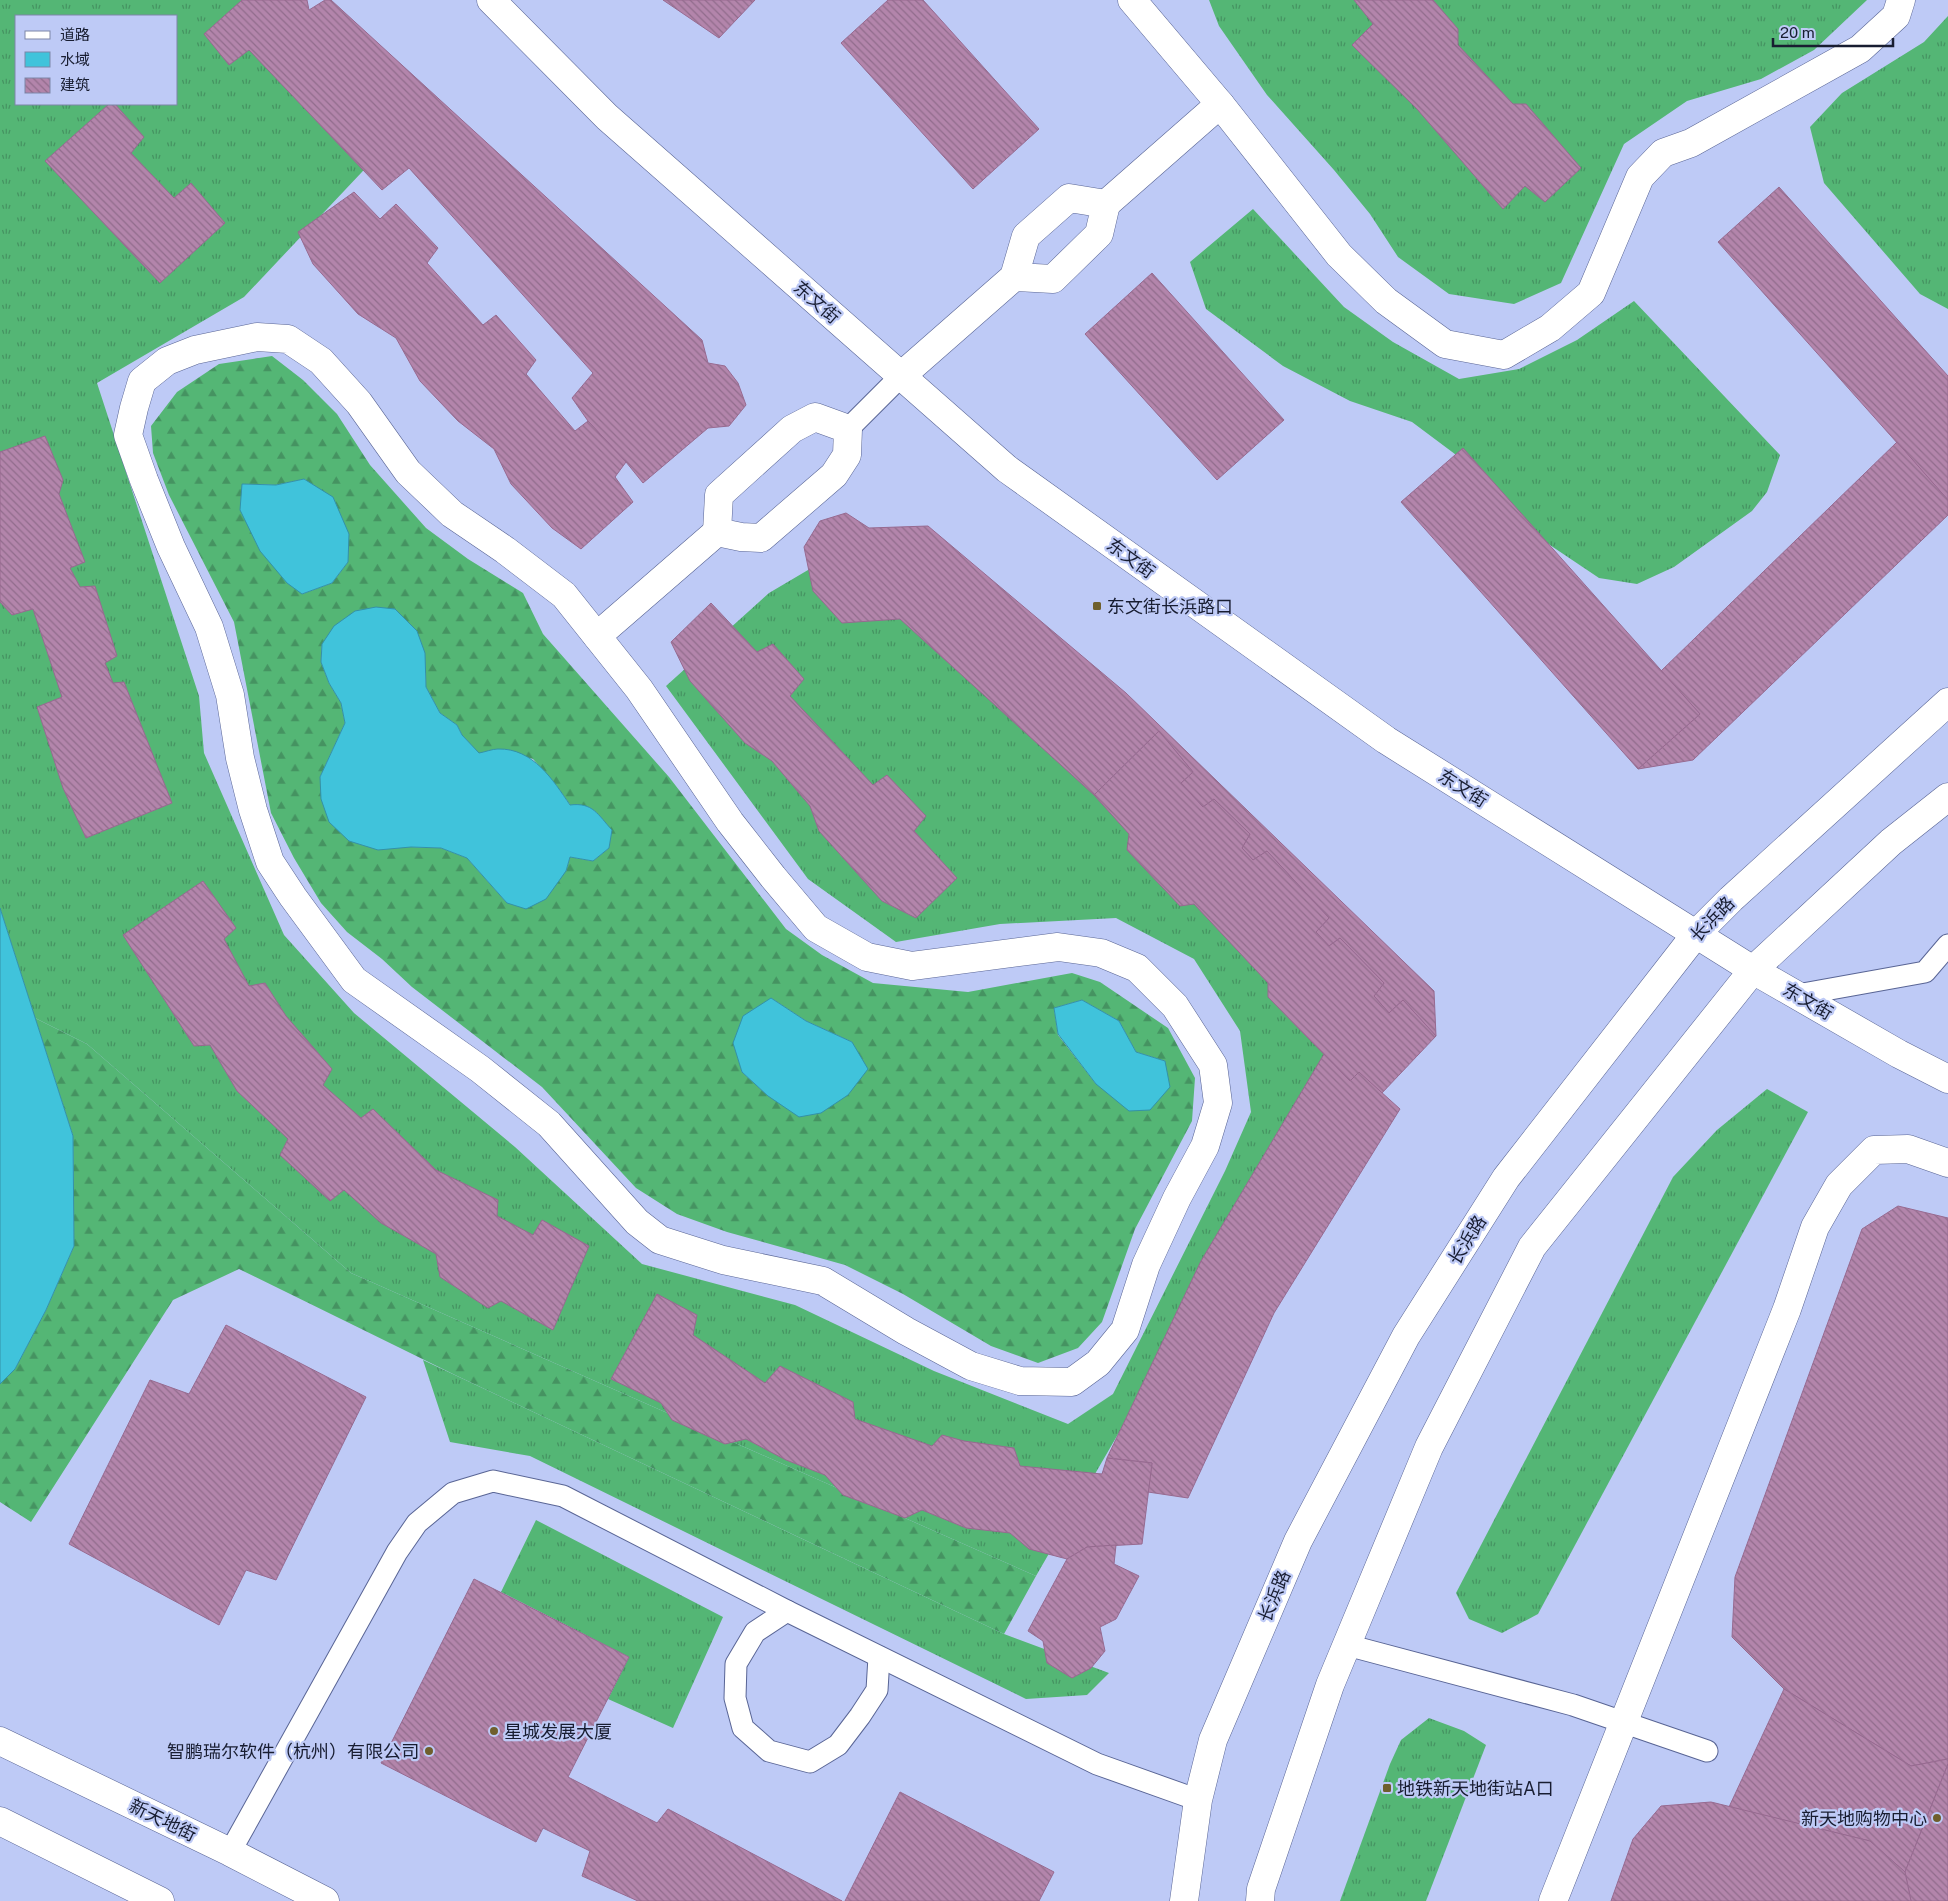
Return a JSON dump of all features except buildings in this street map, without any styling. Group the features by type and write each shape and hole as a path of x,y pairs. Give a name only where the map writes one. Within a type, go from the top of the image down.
{"street":[{"name":"东文街","path":"491,0 607,117 1007,469 1386,740 1753,970 1899,1054 1948,1078"},
{"path":"1132,0 1220,104 1339,255 1386,302 1445,344 1504,355 1550,328 1592,293 1640,178 1664,153 1691,143 1860,49 1896,16 1901,0"},
{"path":"1014,277 1053,278 1099,234 1106,204 1220,104"},
{"path":"901,376 1014,277 1026,236 1069,198 1106,204"},
{"path":"257,337 288,339 321,361 359,403 408,472 452,514 506,550 564,595 597,636 639,689 730,822 816,928 867,957 912,966 1058,947 1101,953 1137,968 1175,1006 1213,1065 1218,1103 1205,1146 1177,1198 1146,1265 1125,1330 1098,1363 1072,1382 1020,1382 971,1366 906,1332 823,1280 723,1260 660,1240 637,1222 549,1124 480,1069 354,980 293,897 270,862 253,810 240,758 230,695 209,627 171,547 128,435 142,381 166,361 195,350 257,337"},
{"path":"597,636 717,532 719,495 792,429 815,417 848,429 847,455 834,475 761,538 741,537 717,532"},
{"name":"长浜路","path":"1184,1901 1198,1800 1213,1740 1298,1541 1406,1336 1506,1178 1696,934 1731,899 1948,702"},
{"path":"1260,1901 1261,1889 1327,1694 1429,1447 1532,1247 1753,970 1891,842 1948,797"},
{"path":"1553,1901 1787,1309 1816,1228 1839,1184 1874,1150 1908,1149 1948,1163"},
{"name":"新天地街","path":"0,1741 230,1852 325,1901"},
{"path":"0,1821 160,1901"}],"lane":[{"path":"848,429 901,376"},
{"path":"1797,995 1925,972 1948,945"},
{"path":"230,1852 397,1552 416,1523 453,1493 493,1481 563,1496 787,1611 1097,1764 1198,1800"},
{"path":"787,1611 755,1632 736,1664 734,1698 743,1728 769,1751 810,1762 838,1745 877,1690 879,1657"},
{"path":"1347,1645 1573,1705 1706,1751"}],"green space":[{"path":"0,0 242,0 378,155 244,297 97,383 199,696 204,753 284,935 354,1013 515,1147 642,1264 795,1305 934,1371 1068,1424 1113,1394 1225,1171 1251,1112 1240,1031 1194,959 1116,918 1000,924 896,942 808,879 666,686 769,593 847,547 1350,1033 1036,1576 351,1273 87,1044 35,1018 0,908"},
{"path":"1209,0 1867,0 1814,50 1761,79 1687,101 1624,144 1561,283 1514,304 1449,294 1398,257 1370,214 1334,170 1267,95 1219,26"},
{"path":"1948,16 1948,309 1920,294 1824,183 1810,127 1842,93 1924,42"},
{"path":"1253,209 1344,307 1393,342 1459,379 1519,369 1577,340 1634,301 1780,455 1767,492 1752,511 1674,567 1637,584 1599,578 1532,533 1483,475 1412,422 1350,401 1283,366 1206,309 1190,262"},
{"path":"272,356 303,380 337,414 370,465 426,528 468,559 523,593 543,634 669,777 786,929 822,955 873,983 968,992 1072,973 1100,982 1168,1028 1195,1078 1192,1121 1135,1229 1102,1322 1078,1348 1038,1363 991,1346 903,1294 845,1265 727,1232 677,1214 636,1188 542,1087 412,987 382,959 347,932 321,903 294,858 271,813 234,622 169,495 153,453 151,426 177,392 219,364","holes":["305,479 348,562 332,583 302,594 242,484 276,485","322,644 426,673 426,687 440,713 457,725 462,735 479,754 498,749 533,759 556,785 571,806 578,805 590,808 603,819 611,830 609,848 593,861 570,857 566,871 507,903 467,858 441,848 411,847 320,777 345,723 341,703 329,683 321,662","771,998 806,1021 852,1042 768,1096 742,1072 734,1043","1082,1000 1119,1021 1136,1052 1165,1061 1096,1084 1058,1035 1054,1008"]},
{"path":"35,1018 87,1044 351,1273 1036,1576 1004,1634 455,1375 239,1269 173,1300 31,1522 0,1502 0,1384 15,1369 46,1310 74,1246 73,1136"},
{"path":"1767,1089 1808,1112 1538,1614 1502,1633 1469,1619 1456,1593 1673,1177 1717,1130"},
{"path":"423,1360 1004,1634 1109,1673 1087,1695 1026,1699 530,1456 450,1442"},
{"path":"536,1520 723,1617 673,1728 608,1699 629,1657 501,1592"},
{"path":"1429,1718 1464,1731 1486,1745 1426,1901 1340,1901 1390,1764 1401,1740"}],"water":[{"path":"304,479 333,497 349,534 348,562 332,583 302,594 287,583 260,551 240,510 242,484 276,485"},
{"path":"376,607 395,609 417,631 425,653 426,687 440,713 457,725 462,735 479,753 498,749 522,754 541,767 570,805 590,808 612,830 609,848 593,861 570,857 566,871 546,899 526,909 507,903 467,858 441,848 411,847 378,850 349,841 329,822 321,799 320,777 345,723 341,703 329,683 321,662 322,644 334,626 355,611"},
{"path":"0,908 73,1136 74,1246 46,1310 15,1369 0,1384"},
{"path":"771,998 806,1021 852,1042 868,1069 848,1095 821,1113 799,1117 768,1096 742,1072 733,1043 743,1016"},
{"path":"1082,1000 1119,1021 1136,1052 1165,1061 1170,1087 1150,1110 1129,1111 1096,1084 1058,1034 1054,1008"}],"place":[{"name":"东文街长浜路口","path":"1097,606"},
{"name":"星城发展大厦","path":"494,1731"},
{"name":"智鹏瑞尔软件（杭州）有限公司","path":"429,1751"},
{"name":"地铁新天地街站A口","path":"1387,1788"},
{"name":"新天地购物中心","path":"1937,1818"}]}
